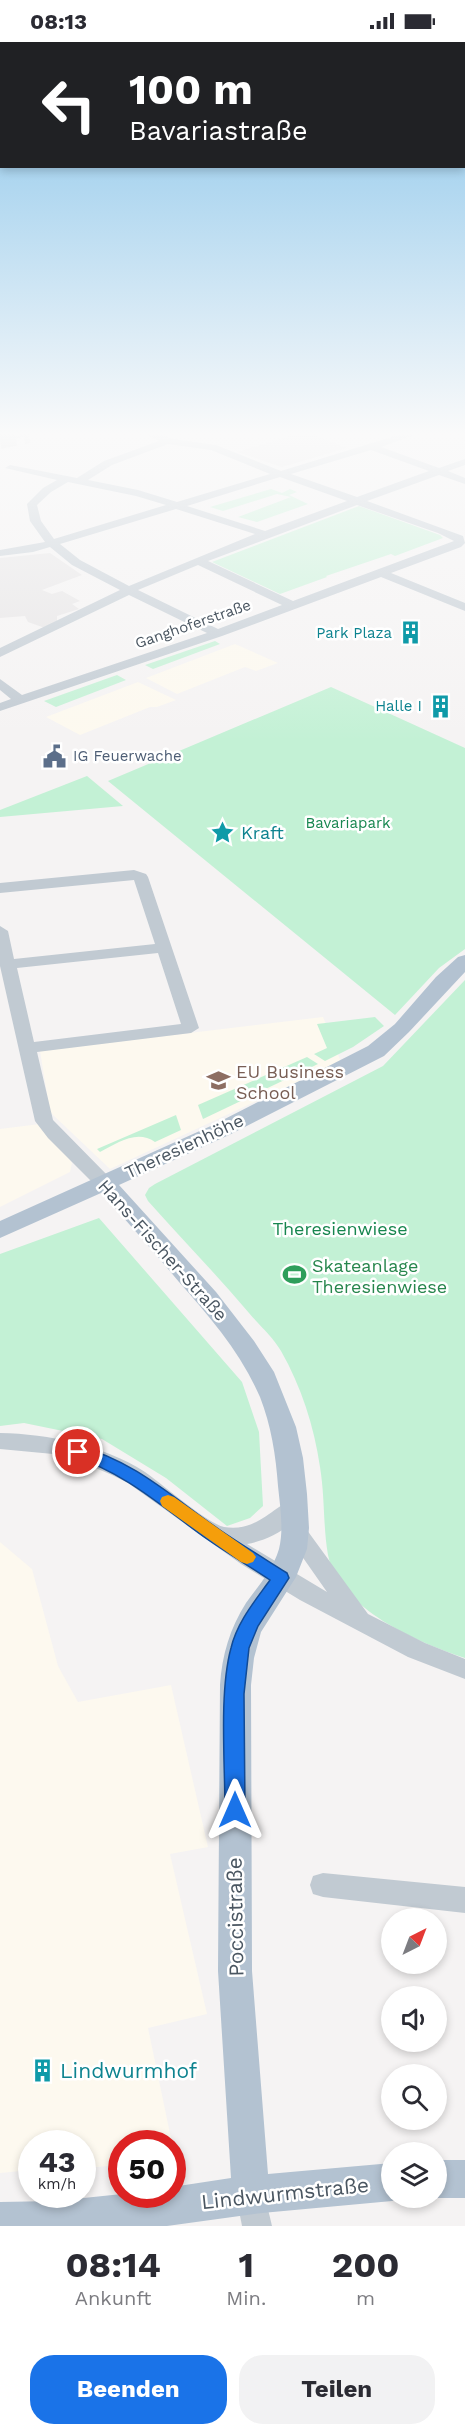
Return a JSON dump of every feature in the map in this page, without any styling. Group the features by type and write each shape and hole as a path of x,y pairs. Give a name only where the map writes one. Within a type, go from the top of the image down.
{"main road":[{"name":"Theresienhöhe","path":"0,1230 221,1130 376,1051 402,1028 443,981 465,961"},
{"name":"Hans-Fischer-Straße","path":"104,1183 129,1208 249,1349 272,1392 292,1473 295,1520 293,1549 281,1578"},
{"name":"Poccistraße","path":"254,2210 234,1971 234,1694 236,1669 244,1636 250,1622 281,1578"},
{"path":"447,2179 465,2179"},
{"name":"Lindwurmstraße","path":"18,2222 138,2211 254,2210 381,2184"}],"street":[{"path":"47,537 99,576 218,633"},
{"path":"0,553 33,549 72,537"},
{"path":"0,653 129,590 258,537"},
{"name":"Ganghoferstraße","path":"0,707 218,633 378,572 457,545 460,540 452,537"},
{"path":"199,561 293,606"},
{"path":"378,572 465,607"},
{"path":"0,683 20,700"},
{"path":"0,888 138,875 141,877 191,1028 27,1048"},
{"name":"Hans-Fischer-Straße","path":"0,931 44,1121 54,1134 104,1183"},
{"path":"8,964 165,948"},
{"path":"0,1441 64,1448 93,1456 116,1466 136,1477 214,1535 281,1578 438,1661 465,1669"},
{"path":"214,1535 240,1537 295,1520 363,1623"},
{"path":"323,1886 465,1900"}],"shaded area":[{"path":"50,553 82,575 42,590 52,594 62,591 80,601 72,604 79,609 57,616 57,621 45,628 28,622 25,616 0,618 0,558"},
{"path":"235,644 278,663 256,671 245,667 177,694 146,678"},
{"path":"138,682 176,700 157,707 150,707 80,735 46,717"},
{"path":"323,1017 341,1062 110,1169 50,1112 40,1051"},
{"path":"40,1124 72,1163 70,1172 0,1207 0,1129"},
{"path":"0,1542 32,1569 58,1666 78,1702 171,1685 208,1847 170,1854 207,2014 148,2028 169,2130 108,2130 108,2166 96,2167 96,2130 18,2130 18,2171 0,2173"}],"green space":[{"path":"278,537 443,538 395,556 391,554 326,576 280,594 212,562"},
{"path":"215,641 220,644 153,669 145,665"},
{"path":"117,675 126,680 56,707 44,701"},
{"name":"Bavariapark","path":"331,687 465,748 465,949 439,968 395,1015 108,781"},
{"path":"87,776 123,806 0,817 0,810"},
{"name":"Theresienwiese","path":"465,980 465,1658 426,1643 383,1621 348,1592 335,1574 328,1555 322,1478 314,1436 301,1392 288,1364 270,1336 145,1195 155,1184 383,1066"},
{"path":"375,1017 384,1026 353,1047 325,1061 314,1054 327,1048 317,1024"},
{"path":"307,1057 318,1064 203,1119 198,1105"},
{"path":"176,1115 181,1130 155,1142 148,1138 134,1137 120,1141 100,1152 97,1149"},
{"path":"99,1218 242,1382 259,1432 263,1506 250,1518 227,1526 166,1478 102,1439 24,1423 0,1426 0,1254"}],"slow traffic":[{"path":"168,1501 247,1557"}],"place":[{"name":"Park Plaza","path":"410,633"},
{"name":"Halle I","path":"440,706"},
{"name":"IG Feuerwache","path":"55,756"},
{"name":"Kraft","path":"223,832"},
{"name":"EU Business School","path":"218,1081"},
{"name":"Skateanlage Theresienwiese","path":"294,1275"},
{"name":"Lindwurmhof","path":"42,2070"}],"route":[{"path":"78,1452 93,1456 136,1477 188,1517 281,1578 250,1622 240,1648 234,1694 235,1810"}]}
